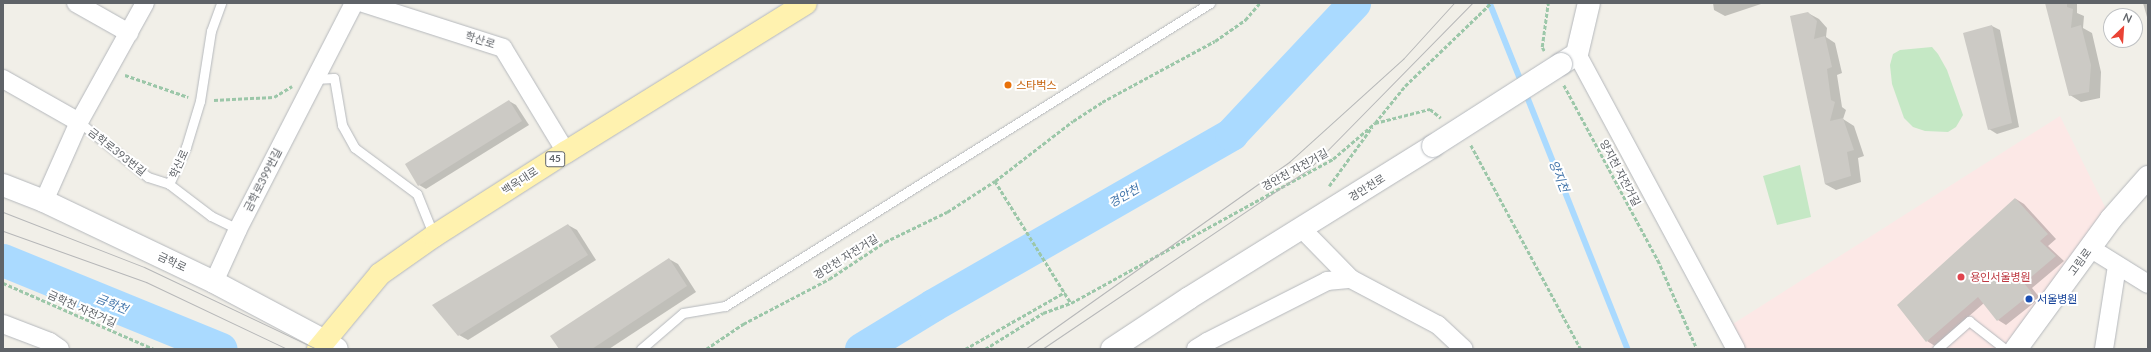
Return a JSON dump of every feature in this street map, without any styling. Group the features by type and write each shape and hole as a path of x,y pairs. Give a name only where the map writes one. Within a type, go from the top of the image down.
{"main road":[{"name":"백옥대로","path":"327,346 380,274 434,236 566,152 806,3"},
{"path":"1561,63 1590,3"},
{"name":"경안천로","path":"1112,349 1188,298 1302,229 1561,63"},
{"name":"고림로","path":"2016,349 2111,219 2148,177"},
{"name":"금학로","path":"3,185 44,201 214,282 327,346"}],"street":[{"path":"76,3 96,8 129,33"},
{"name":"금학로393번길","path":"44,201 79,122 145,3"},
{"name":"금학로399번길","path":"214,282 238,229 354,3"},
{"name":"학산로","path":"363,3 503,48 566,152"},
{"path":"1561,63 1736,349"},
{"path":"3,79 79,122"},
{"path":"1302,229 1351,279 1438,325 1464,349"},
{"path":"2090,248 2148,284"},
{"path":"2104,349 2117,266"},
{"path":"1196,349 1327,281 1351,279"},
{"path":"3,324 50,342 60,349"}],"lane":[{"name":"학산로","path":"169,184 186,147 200,101 211,30 221,3"},
{"path":"641,349 683,314 725,306 1210,3"},
{"path":"315,79 334,78 342,125 355,148 417,194 434,236"},
{"name":"금학로393번길","path":"79,122 148,176 169,184 211,216 238,229"},
{"path":"1937,349 1969,321 2005,349"}],"path":[{"name":"경안천 자전거길","path":"706,349 743,324 829,279 885,242 947,212 995,181 1073,121 1102,102 1215,41 1245,20 1260,3"},
{"name":"경안천 자전거길","path":"985,349 1042,314 1071,303 1333,159 1375,124 1405,86 1491,3"},
{"name":"양지천 자전거길","path":"1548,3 1542,47 1561,63 1658,260 1697,349"},
{"path":"1329,188 1331,182 1375,124 1430,109 1443,119"},
{"path":"1467,138 1581,349"},
{"path":"995,181 1071,303"},
{"name":"금학천 자전거길","path":"3,283 154,349"},
{"path":"966,349 1065,292"}],"shaded area":[{"path":"2060,116 2111,219 2015,349 1736,349 1725,329"}],"green space":[{"path":"1932,47 1938,54 1947,70 1963,115 1956,127 1948,132 1925,131 1913,127 1904,118 1892,84 1890,65 1893,54 1900,50"},
{"path":"1800,165 1811,217 1777,225 1763,176"}],"building":[{"path":"2045,3 2067,3 2067,7 2073,9 2071,28 2081,25 2091,65 2089,92 2069,96"},
{"path":"1808,12 1817,21 1814,39 1825,36 1832,67 1827,69 1831,100 1835,102 1830,121 1843,118 1854,150 1847,152 1851,176 1825,184 1790,16"},
{"path":"1992,25 2012,123 1988,130 1963,33"},
{"path":"509,100 522,121 418,186 405,164"},
{"path":"2015,198 2048,234 2040,241 2056,256 2024,283 2032,293 1997,321 1978,297 1926,342 1897,305"},
{"path":"568,224 588,255 458,336 432,305"},
{"path":"669,258 687,286 592,349 559,349 550,336"}],"waterway":[{"name":"경안천","path":"861,349 933,305 1231,134 1354,3"},
{"name":"양지천","path":"1490,3 1522,83"},
{"name":"양지천","path":"1526,93 1628,349"},
{"name":"금학천","path":"3,260 221,349"}],"tram line":[{"path":"1025,349 1289,162 1403,59 1454,3"},
{"path":"1042,349 1309,169 1472,3"},
{"path":"3,212 144,267 317,349"},
{"path":"3,231 146,282 287,349"}],"place":[{"name":"스타벅스","path":"1008,85"},
{"name":"용인서울병원","path":"1961,277"},
{"name":"서울병원","path":"2029,299"}]}
